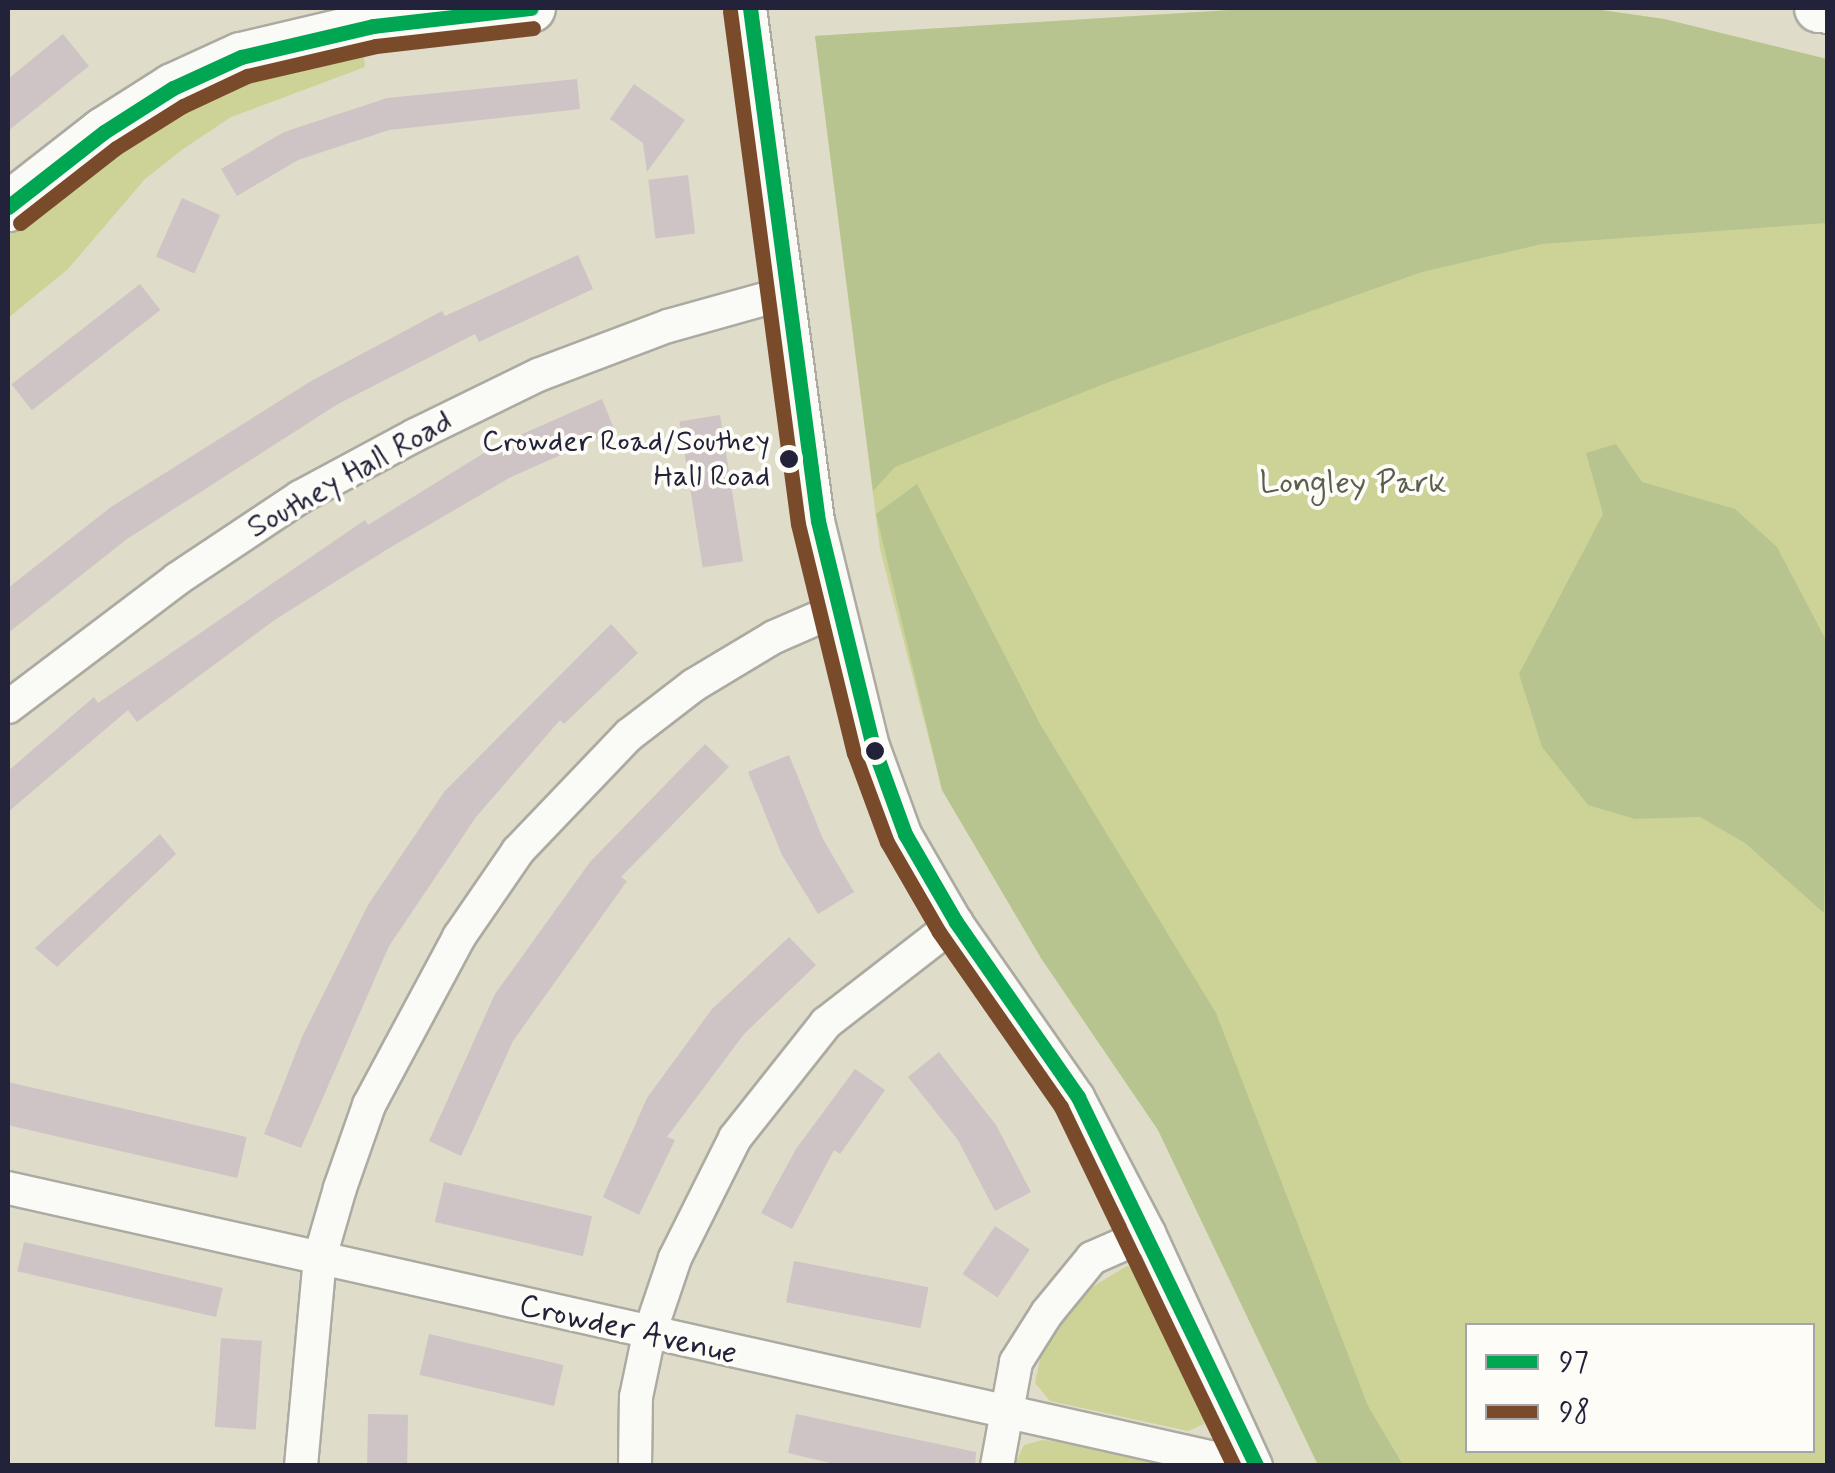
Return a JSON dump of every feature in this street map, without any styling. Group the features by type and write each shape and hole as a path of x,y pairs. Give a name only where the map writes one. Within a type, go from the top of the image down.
{"street":[{"path":"8,206 104,132 174,88 241,56 373,26 531,8"},
{"path":"750,8 786,293 836,610 873,746 906,834 956,922 1078,1096 1150,1232 1253,1466"},
{"path":"1819,8 1828,10"},
{"name":"Southey Hall Road","path":"8,707 176,579 350,470 538,375 668,326 786,293"},
{"path":"300,1466 320,1258 369,1105 458,937 518,851 628,736 694,685 774,637 836,610"},
{"path":"635,1466 636,1397 650,1336 682,1242 735,1138 826,1023 956,922"},
{"name":"Crowder Avenue","path":"8,1188 650,1336 1253,1466"},
{"path":"996,1466 1016,1362 1047,1313 1092,1258 1150,1232"}],"green space":[{"name":"Longley Park","path":"1263,8 1587,8 1664,19 1827,59 1827,1465 1318,1465 1158,1130 1041,958 942,790 880,549 815,36"},
{"path":"1263,8 1587,8 1664,19 1827,59 1827,223 1542,244 1422,272 1109,382 895,467 873,491 815,36"},
{"path":"363,48 365,67 231,117 183,149 145,179 68,269 8,318 8,234 35,207 224,86"},
{"path":"1616,444 1642,482 1735,509 1777,547 1827,642 1824,913 1745,843 1700,817 1635,819 1588,805 1542,747 1519,674 1603,514 1586,453"},
{"path":"917,484 1040,724 1216,1013 1368,1406 1403,1465 1318,1465 1158,1130 1041,958 942,790 876,514"},
{"path":"1127,1266 1143,1274 1205,1404 1204,1424 1188,1431 1050,1401 1035,1383 1044,1340 1084,1292"},
{"path":"1042,1440 1159,1465 1014,1466 1024,1445"}],"building":[{"path":"63,34 89,66 8,131 8,79"},
{"path":"577,79 580,109 389,130 298,160 237,196 221,169 284,132 387,98"},
{"path":"634,84 685,120 647,172 643,143 610,119"},
{"path":"688,175 695,234 655,238 648,180"},
{"path":"182,198 220,215 194,274 156,256"},
{"path":"578,255 593,289 479,342 475,334 338,404 127,539 8,633 8,588 111,507 311,381 442,311 445,316"},
{"path":"140,284 160,310 32,410 12,384"},
{"path":"602,399 615,431 511,477 386,550 276,619 137,722 128,710 8,812 8,771 94,697 98,703 365,520 368,525 495,446"},
{"path":"720,415 743,561 703,568 680,421"},
{"path":"611,624 638,653 564,724 560,720 476,817 389,946 301,1148 264,1134 302,1037 368,905 444,792"},
{"path":"705,744 729,767 621,877 627,881 513,1041 461,1156 429,1141 495,994 590,862"},
{"path":"789,755 823,839 854,892 818,914 782,855 748,772"},
{"path":"160,834 176,854 57,967 35,948"},
{"path":"789,937 816,965 744,1034 667,1137 675,1140 639,1215 603,1197 647,1098 712,1009"},
{"path":"939,1052 996,1125 1031,1192 995,1211 958,1140 908,1077"},
{"path":"855,1069 885,1090 840,1154 834,1150 792,1229 761,1213 796,1149"},
{"path":"8,1082 247,1137 237,1178 8,1125"},
{"path":"444,1182 592,1216 583,1256 435,1222"},
{"path":"995,1226 1030,1249 997,1298 963,1274"},
{"path":"24,1242 223,1288 216,1317 17,1271"},
{"path":"794,1261 928,1287 920,1328 786,1302"},
{"path":"429,1334 563,1365 554,1406 420,1375"},
{"path":"221,1338 262,1341 256,1430 215,1427"},
{"path":"368,1414 408,1415 407,1466 367,1466"},
{"path":"796,1414 976,1452 975,1466 843,1466 788,1453"}],"transit line":[{"name":"97","path":"8,207 104,132 173,88 241,57 373,26 531,8"},
{"name":"97","path":"750,8 818,521 873,746 905,834 956,922 1078,1097 1256,1466"},
{"name":"98","path":"730,11 798,524 854,753 887,842 939,932 1061,1107 1234,1466"},
{"name":"98","path":"20,223 116,148 183,106 247,76 376,46 533,28"}],"place":[{"name":"Crowder Road/Southey Hall Road","path":"789,459"}]}
